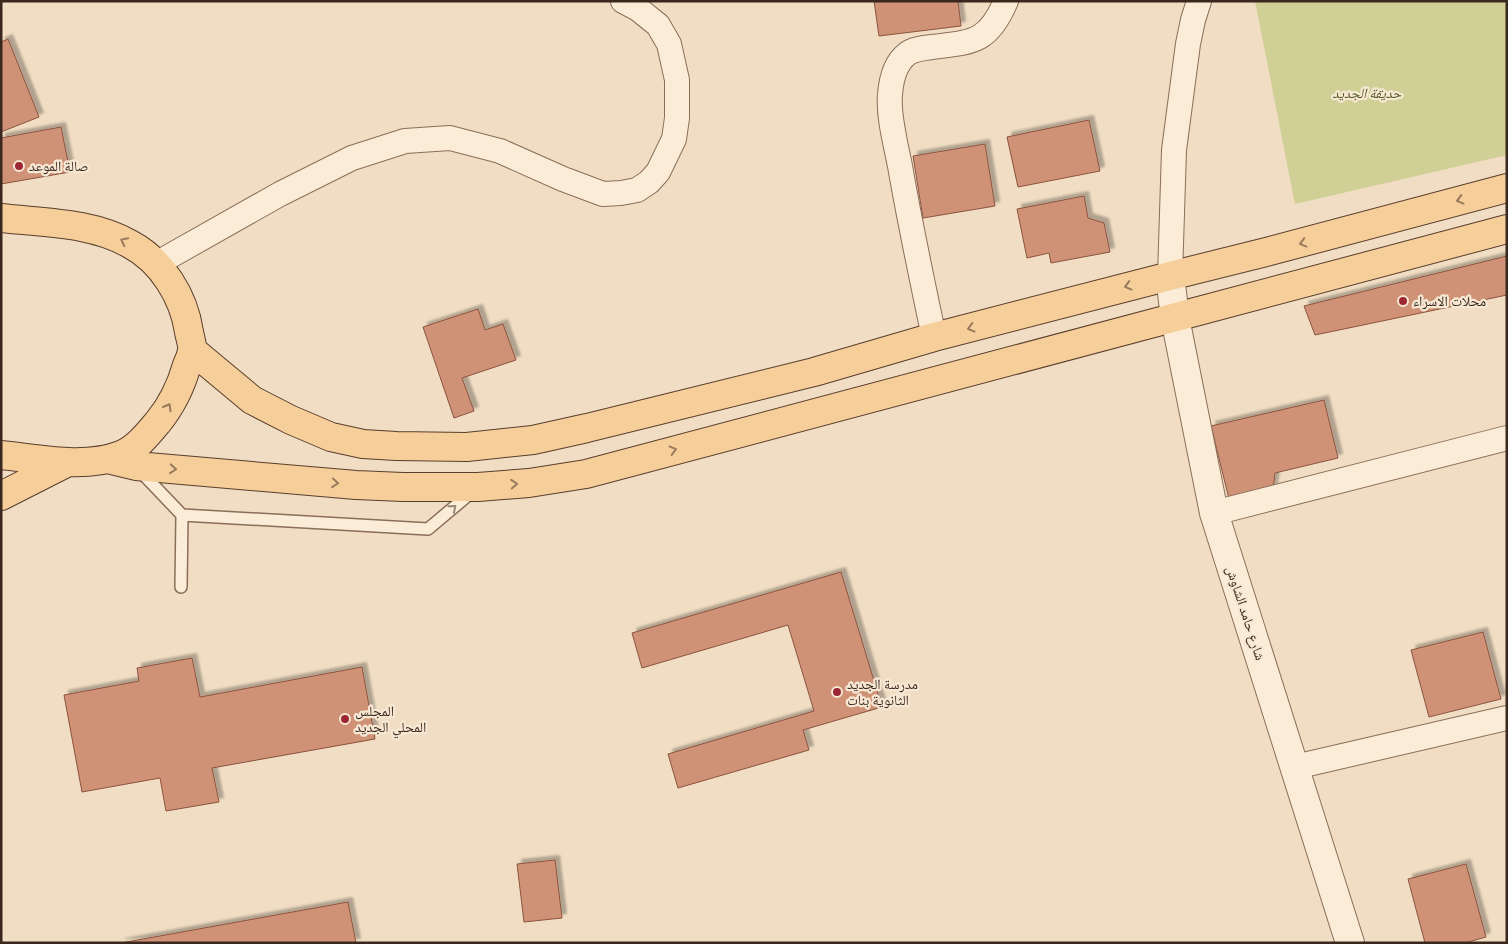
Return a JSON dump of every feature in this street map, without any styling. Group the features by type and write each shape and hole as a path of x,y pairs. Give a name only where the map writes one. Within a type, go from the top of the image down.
{"main road":[{"path":"192,350 252,400 291,420 331,437 364,444 396,446 467,447 534,440 814,372 934,337 1270,252 1507,188"},
{"path":"1,218 81,226 110,233 132,244 150,258 166,275 178,297 188,323 192,350 180,386 164,414 146,437 124,454 107,460"},
{"path":"1,456 68,462 107,460 136,466 356,485 478,487 529,483 586,474 1507,229"},
{"path":"1,496 68,462"}],"street":[{"path":"156,264 280,194 352,158 405,141 450,138 500,151 563,179 603,194 637,190 649,182 658,172 674,139 677,118 678,80 670,44 658,25 638,9 623,1"},
{"path":"934,337 907,208 893,129 890,98 892,77 907,54 923,48 965,43 985,35 999,17 1006,1"},
{"path":"1170,276 1174,150 1188,44 1199,1"},
{"name":"شارع حامد الشاوش","path":"1170,276 1175,318 1214,513 1350,943"},
{"path":"1214,513 1507,438"},
{"path":"1295,767 1507,718"}],"lane":[{"path":"136,466 182,515 428,529 478,487"},
{"path":"181,587 182,515"}],"green space":[{"name":"حديقة الجديد","path":"1255,1 1507,1 1507,155 1295,204"}],"building":[{"path":"874,1 958,1 961,26 879,36"},
{"path":"8,39 39,117 1,132 1,42"},
{"path":"1089,120 1100,171 1018,187 1007,137"},
{"path":"61,127 70,172 1,184 1,138"},
{"path":"985,144 995,206 923,218 913,156"},
{"path":"1084,196 1088,218 1104,223 1110,252 1051,263 1049,253 1027,258 1017,209"},
{"name":"محلات الاسراء","path":"1507,256 1507,295 1315,335 1304,306"},
{"path":"478,309 485,330 503,324 516,360 462,378 474,411 454,418 423,327"},
{"path":"1324,400 1338,458 1275,473 1273,489 1229,499 1211,426"},
{"path":"841,572 882,707 803,730 809,750 678,788 668,754 814,711 788,625 642,668 632,633"},
{"path":"1483,632 1501,699 1429,717 1411,650"},
{"path":"192,658 200,697 362,667 375,739 212,768 219,802 166,811 160,778 82,792 64,695 139,681 137,668"},
{"path":"555,860 562,918 524,922 517,864"},
{"path":"1466,864 1486,937 1465,943 1425,943 1408,879"},
{"path":"348,902 356,943 121,943"}],"place":[{"name":"صالة الموعد","path":"19,166"},
{"name":"محلات الاسراء","path":"1403,301"},
{"name":"مدرسة الجديد الثانوية بنات","path":"837,692"},
{"name":"المجلس المحلي الجديد","path":"345,719"}]}
